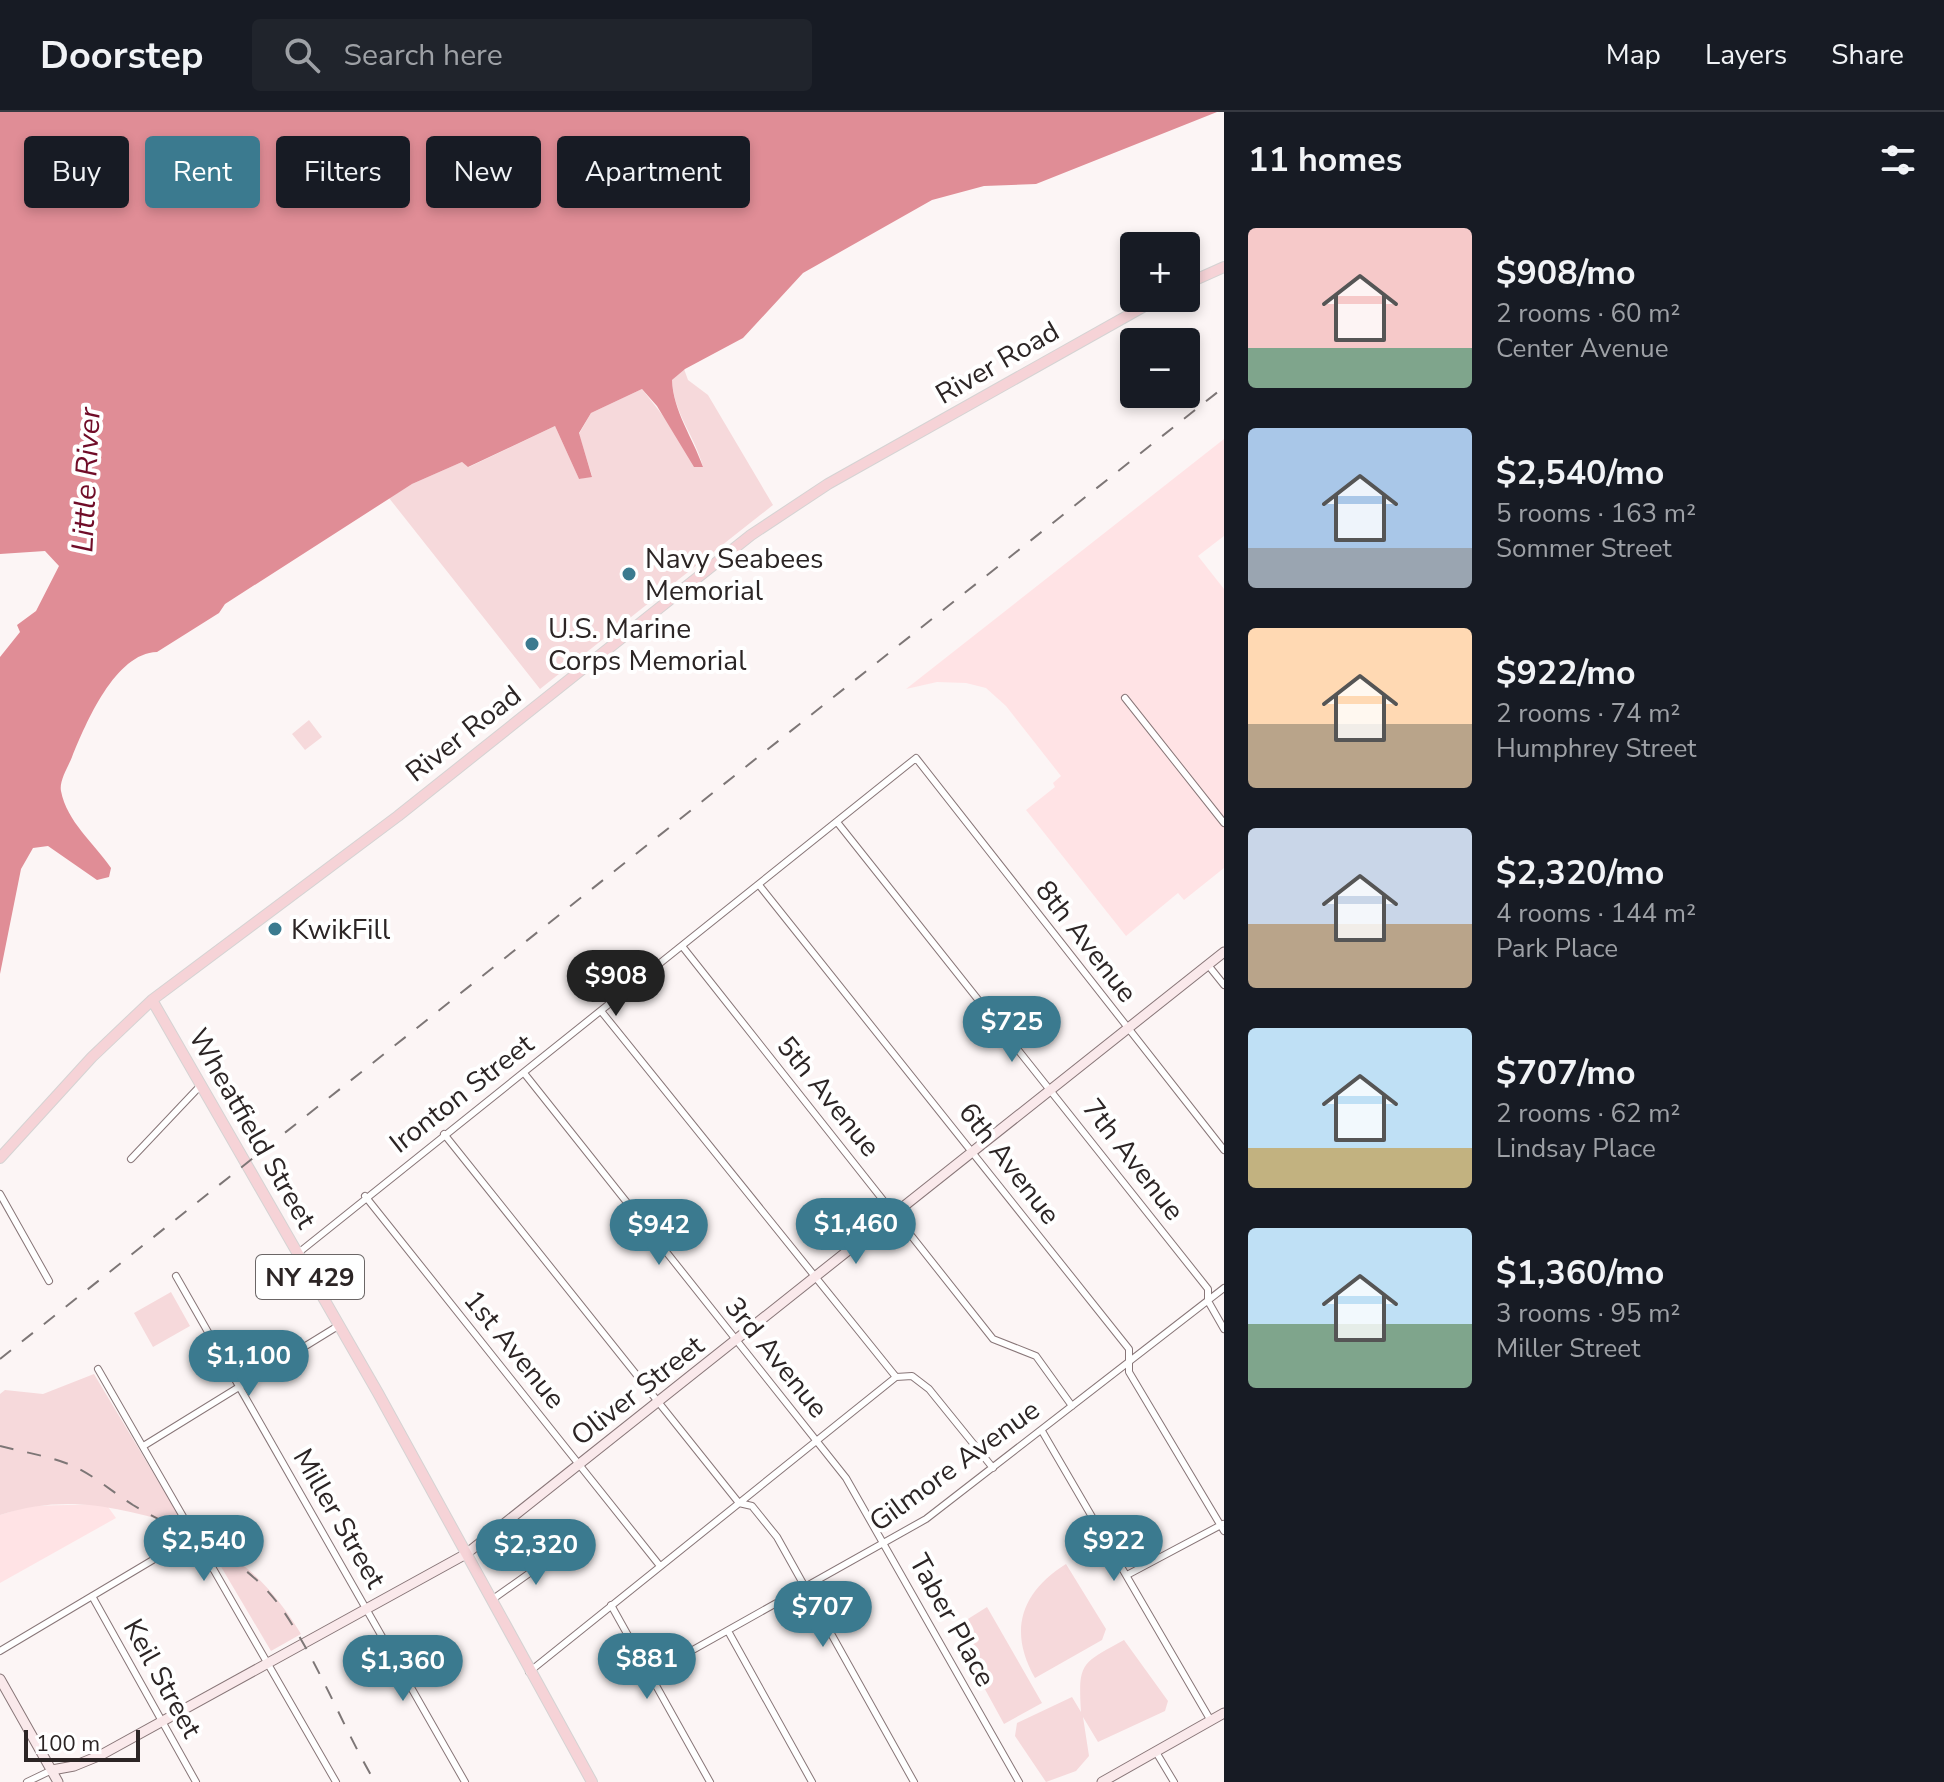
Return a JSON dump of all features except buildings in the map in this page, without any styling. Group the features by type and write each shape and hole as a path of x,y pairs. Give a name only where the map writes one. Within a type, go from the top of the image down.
{"main road":[{"path":"1200,278 1224,267"},
{"name":"River Road","path":"0,1158 92,1057 152,1000 398,816 763,526 828,484 1134,312"},
{"name":"Oliver Street","path":"52,1770 74,1766 101,1755 466,1554 1224,952"},
{"name":"Wheatfield Street","path":"152,1000 493,1599 529,1672 592,1782"},
{"path":"0,1679 58,1782"},
{"path":"1102,1782 1224,1713"}],"street":[{"path":"1125,698 1224,823"},
{"name":"Ironton Street","path":"297,1254 365,1196 524,1073 916,758"},
{"name":"8th Avenue","path":"916,758 1224,1150"},
{"name":"7th Avenue","path":"837,822 1208,1289 1208,1301 1224,1329"},
{"name":"6th Avenue","path":"759,885 1129,1349 1129,1372 1223,1526"},
{"name":"5th Avenue","path":"682,946 993,1339 1036,1356 1072,1406"},
{"path":"1208,965 1224,985"},
{"path":"601,1011 896,1377"},
{"name":"3rd Avenue","path":"524,1073 817,1442"},
{"path":"131,1159 201,1085"},
{"path":"444,1134 739,1503 752,1506 777,1537 914,1782"},
{"path":"0,1194 49,1281"},
{"name":"1st Avenue","path":"365,1196 660,1566"},
{"name":"Miller Street","path":"176,1276 465,1782"},
{"name":"Gilmore Avenue","path":"650,1674 926,1519 1224,1288"},
{"path":"145,1445 338,1326"},
{"path":"98,1369 145,1445 193,1536 336,1782"},
{"path":"529,1672 896,1377 912,1376 929,1389 993,1468"},
{"path":"1042,1431 1211,1721"},
{"name":"Taber Place","path":"817,1442 846,1478 1019,1782"},
{"path":"1127,1575 1223,1526"},
{"path":"0,1651 193,1536"},
{"path":"493,1599 562,1550"},
{"name":"Keil Street","path":"92,1596 196,1782"},
{"path":"611,1605 710,1782"},
{"path":"728,1631 812,1782"},
{"path":"1156,1752 1174,1782"},
{"name":"Oliver Street","path":"27,1782 52,1770"}],"shaded area":[{"path":"684,369 688,380 708,395 773,505 540,689 389,498 462,462 469,467 555,426 579,479 592,476 579,434 591,413 642,389 703,467 673,392 672,380"},
{"path":"1224,439 1224,536 1198,556 1224,589 1224,868 1184,900 1178,893 1126,936 1026,810 1055,787 1053,783 1061,776 1006,706 986,688 966,683 937,682 906,689"},
{"path":"309,720 322,737 305,750 292,734"},
{"path":"171,1292 190,1326 153,1347 134,1313"},
{"path":"94,1374 185,1526 115,1509 71,1504 25,1508 0,1515 0,1394 5,1390 43,1394"},
{"path":"106,1504 116,1518 0,1583 0,1515 29,1506"},
{"path":"204,1538 259,1580 281,1604 301,1634 271,1651"},
{"path":"1066,1564 1106,1629 1102,1640 1035,1678 1022,1644 1024,1614 1038,1587"},
{"path":"987,1607 1042,1703 1004,1724 952,1629"},
{"path":"1124,1640 1168,1701 1165,1711 1098,1742 1083,1717 1089,1756 1076,1771 1046,1782 1015,1736 1017,1723 1072,1697 1081,1712 1080,1683 1085,1666"}],"water":[{"name":"Little River","path":"0,112 1217,112 1036,184 984,186 932,200 803,273 743,338 685,369 672,380 680,414 703,467 694,467 657,406 642,389 591,413 579,433 592,477 579,479 555,426 468,467 462,462 412,484 225,604 219,613 157,652 142,655 128,664 115,677 94,709 61,787 69,813 111,868 109,877 97,880 48,846 33,848 21,869 0,974 0,657 20,632 17,625 36,611 59,566 45,551 0,554"}],"railway":[{"path":"0,1359 1224,387"},
{"path":"0,1446 54,1459 79,1469 133,1505 214,1549 250,1574 267,1590 295,1630 375,1782"}],"place":[{"name":"Navy Seabees Memorial","path":"629,574"},
{"name":"U.S. Marine Corps Memorial","path":"532,644"},
{"name":"KwikFill","path":"275,929"}]}
